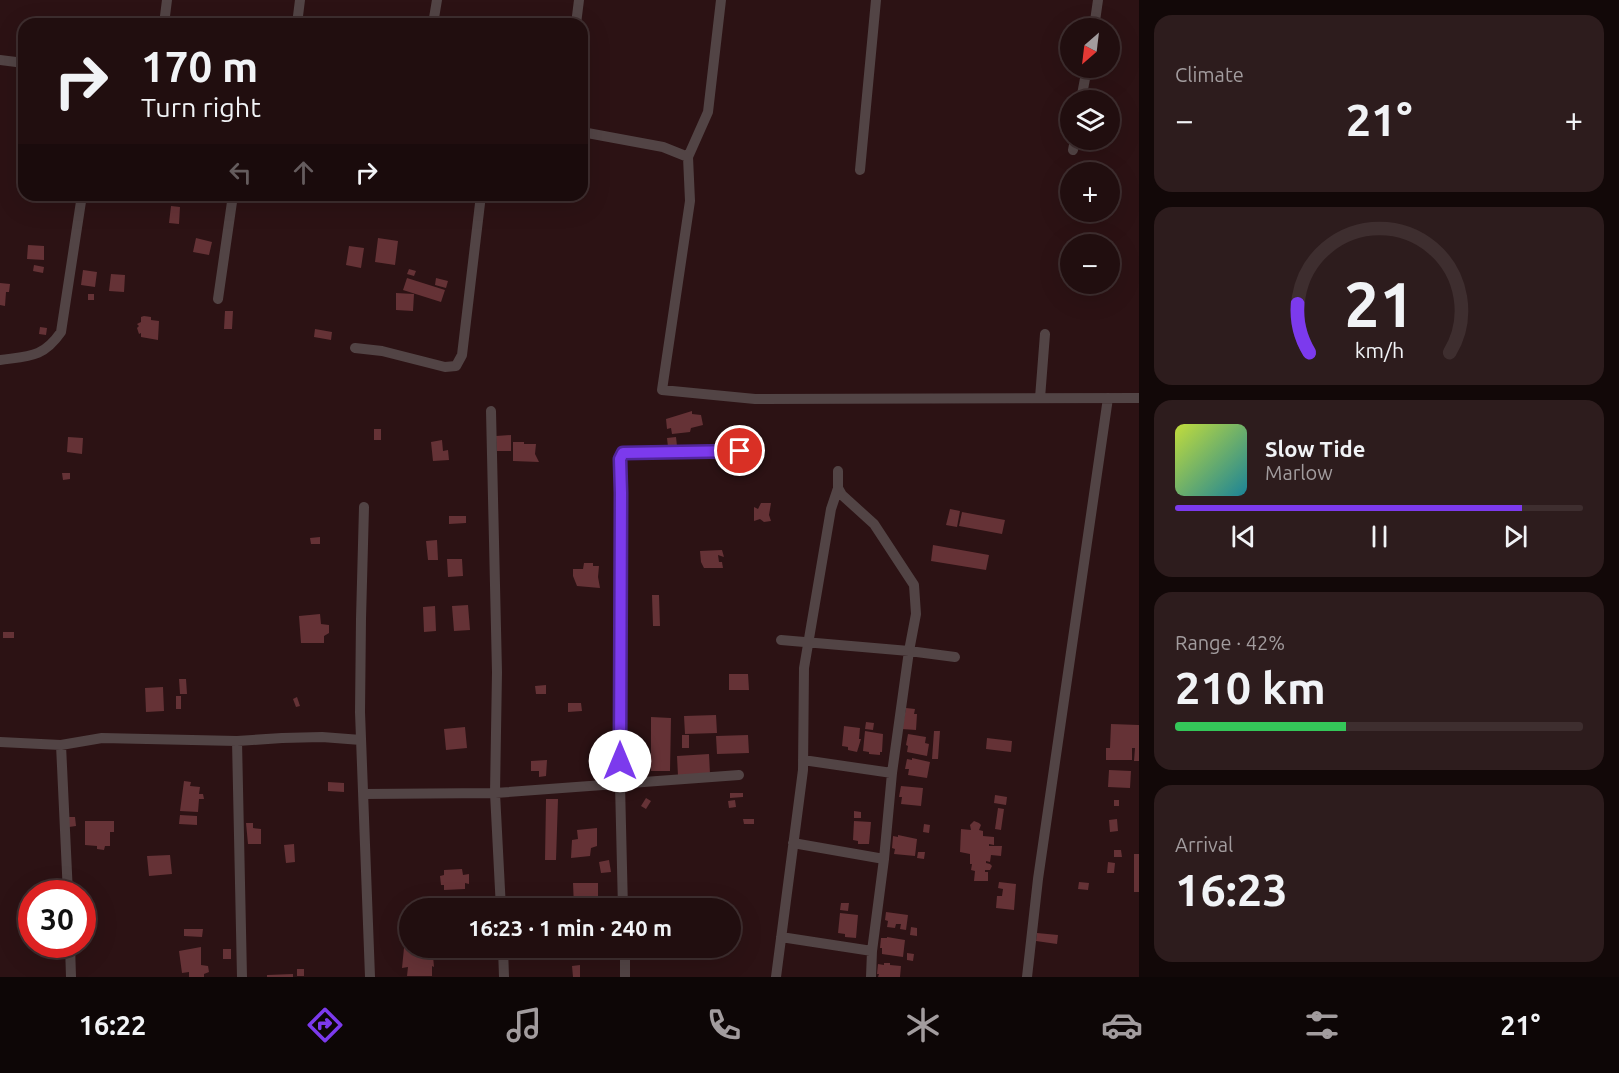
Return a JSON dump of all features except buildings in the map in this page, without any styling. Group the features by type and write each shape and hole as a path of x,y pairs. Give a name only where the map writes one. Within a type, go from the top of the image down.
{"street":[{"path":"165,18 167,0"},
{"path":"298,18 300,0"},
{"path":"435,18 437,0"},
{"path":"577,18 579,0"},
{"path":"721,0 708,112 688,157 690,201 662,390 755,399 1139,398"},
{"path":"860,170 876,0"},
{"path":"1095,18 1098,0"},
{"path":"0,60 18,62"},
{"path":"588,133 663,147 688,157"},
{"path":"0,360 39,354 53,344 61,332 81,201"},
{"path":"218,299 232,201"},
{"path":"355,348 382,351 445,367 456,366 462,355 480,201"},
{"path":"1040,398 1046,334"},
{"path":"1027,977 1038,879 1108,398"},
{"path":"491,411 497,672 495,793 500,898"},
{"path":"623,898 620,784 620,459 623,453 740,451"},
{"path":"776,977 803,771 804,668 831,509 838,488 838,471"},
{"path":"838,488 842,495 874,524 914,585 916,614 892,773 871,977"},
{"path":"364,507 361,740 370,977"},
{"path":"781,640 955,657"},
{"path":"0,742 61,745 102,738 237,741 322,737 361,740"},
{"path":"237,741 242,977"},
{"path":"61,745 67,880"},
{"path":"803,760 892,773"},
{"path":"364,794 495,793 739,775"},
{"path":"794,843 884,859"},
{"path":"781,937 872,951"},
{"path":"71,958 72,977"},
{"path":"503,958 504,977"},
{"path":"625,958 625,977"}],"route":[{"path":"620,761 620,459 623,453 740,451"}]}
